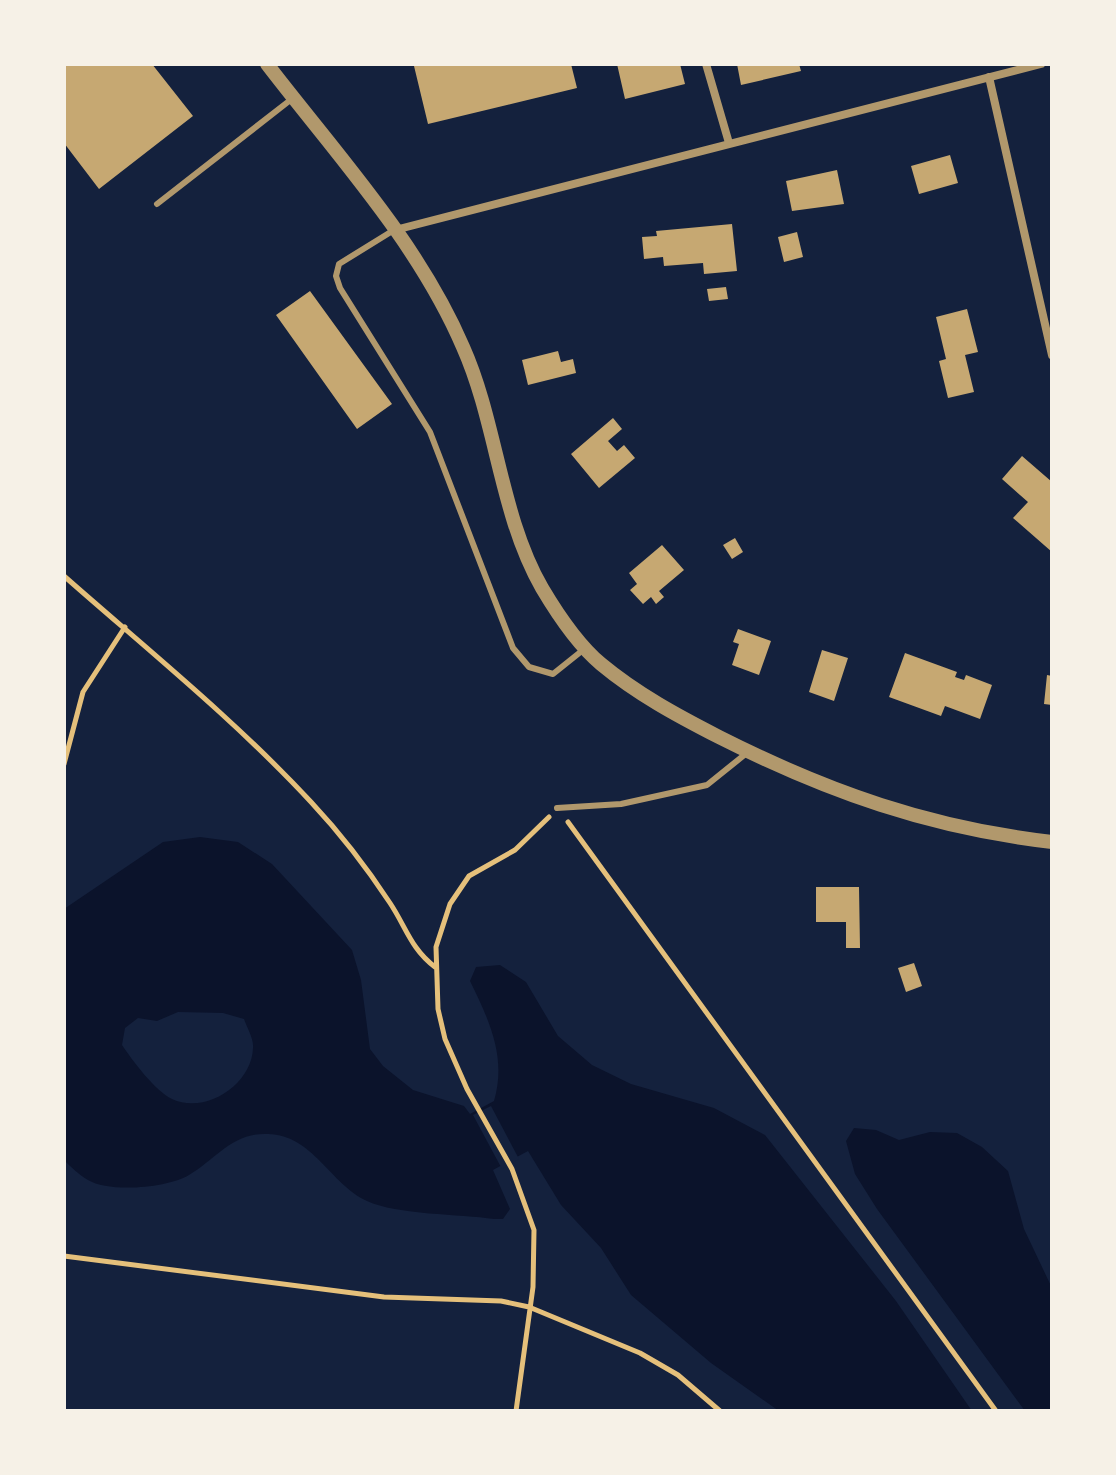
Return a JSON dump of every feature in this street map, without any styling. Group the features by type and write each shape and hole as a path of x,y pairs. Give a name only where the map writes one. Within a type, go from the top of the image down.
{"street":[{"path":"267,64 419,265 463,347 515,517 540,585 568,629 599,663 641,694 748,751 872,805 964,829 1052,842"},
{"path":"706,64 729,143"},
{"path":"394,230 1041,64"},
{"path":"989,77 1052,355"}],"lane":[{"path":"157,204 293,98"},
{"path":"394,230 339,264 336,276 340,288 430,432 513,648 529,667 553,674 586,648"},
{"path":"557,808 621,804 707,785 748,751"}],"path":[{"path":"64,576 201,692 312,803 374,879 412,946 436,967"},
{"path":"64,764 83,692 125,627"},
{"path":"516,1411 535,1266 534,1230 512,1169 445,1039 438,1009 436,967 441,924 460,887 480,868 529,839 557,808 996,1411"},
{"path":"64,1256 371,1296 501,1301 529,1307 640,1353 678,1375 720,1411"}],"water":[{"path":"200,837 238,842 272,864 352,950 361,980 370,1049 383,1066 413,1090 464,1106 470,1114 494,1101 498,1069 494,1039 470,981 476,967 500,965 526,982 558,1036 592,1065 631,1084 714,1108 765,1135 896,1301 972,1411 779,1411 711,1363 631,1295 601,1248 561,1205 528,1151 493,1170 510,1209 503,1219 411,1212 380,1206 342,1184 297,1142 268,1134 245,1137 189,1175 167,1183 110,1187 81,1176 64,1160 64,909 163,842","holes":["178,1012 223,1013 244,1019 253,1048 245,1073 225,1093 212,1099 185,1103 165,1095 122,1045 125,1028 138,1018 157,1021"]},
{"path":"854,1128 876,1130 899,1140 930,1132 957,1133 982,1147 1008,1171 1024,1229 1052,1288 1052,1411 1025,1411 877,1209 855,1174 846,1141"}],"pier":[{"path":"491,1106 519,1159 502,1169 473,1115"}],"building":[{"path":"64,64 152,64 193,116 99,189 64,143"},
{"path":"571,64 577,88 428,124 414,66"},
{"path":"617,64 680,64 685,84 625,99"},
{"path":"737,64 799,64 801,71 741,85"},
{"path":"950,155 958,183 919,194 911,166"},
{"path":"837,170 844,204 792,211 786,181"},
{"path":"732,224 737,271 704,274 703,263 664,266 663,257 644,259 642,237 657,236 656,231"},
{"path":"797,232 803,257 784,262 778,237"},
{"path":"726,287 728,299 709,301 707,289"},
{"path":"310,291 392,404 357,429 276,315"},
{"path":"967,309 978,352 965,355 974,392 948,398 939,361 946,359 936,317"},
{"path":"558,351 561,362 573,359 576,373 528,385 522,360"},
{"path":"613,418 622,429 608,441 617,451 624,445 635,458 599,488 571,454"},
{"path":"1022,456 1052,482 1052,552 1013,518 1028,502 1002,479"},
{"path":"735,538 743,552 732,559 723,545"},
{"path":"662,545 684,570 659,591 664,597 656,604 651,597 643,604 630,590 637,584 629,573"},
{"path":"738,629 771,641 759,675 732,665 739,644 733,642"},
{"path":"822,650 848,658 834,701 809,692"},
{"path":"905,653 957,672 955,677 964,680 966,675 992,685 980,719 945,706 941,716 889,697"},
{"path":"1047,675 1052,676 1052,705 1044,704"},
{"path":"816,887 859,887 860,948 846,948 846,922 816,922"},
{"path":"914,963 922,986 906,992 898,968"}]}
